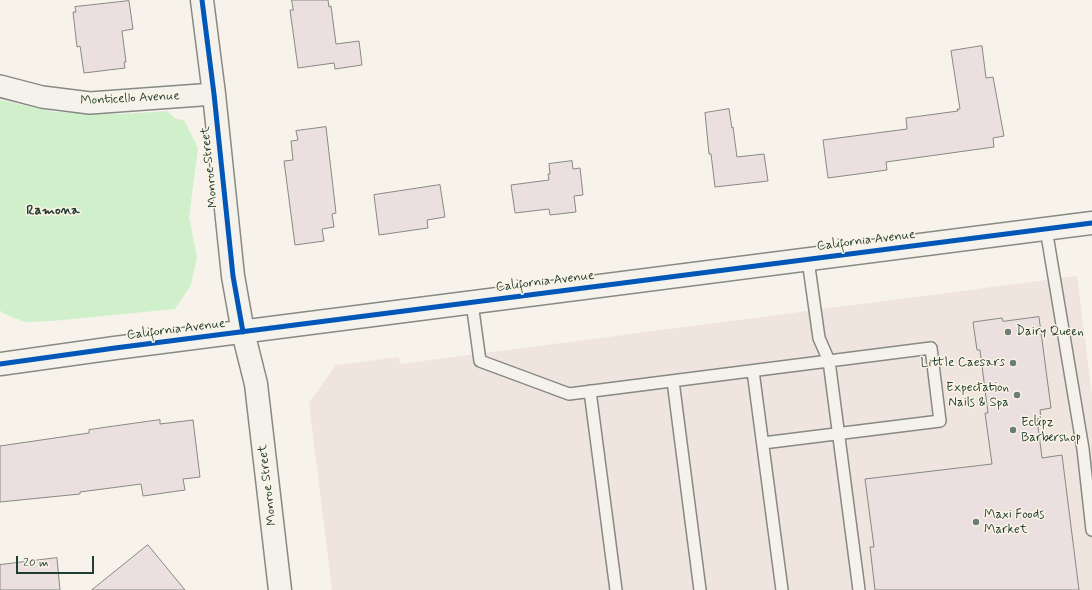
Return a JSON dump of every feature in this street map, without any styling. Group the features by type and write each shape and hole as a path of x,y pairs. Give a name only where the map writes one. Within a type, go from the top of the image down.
{"main road":[{"name":"Monroe Street","path":"202,0 214,94 233,276 243,332 256,384 280,590"},
{"name":"California Avenue","path":"0,364 1092,223"}],"street":[{"name":"Monticello Avenue","path":"0,86 42,97 90,103 214,94"}],"lane":[{"path":"1046,229 1083,449 1092,530"},
{"path":"808,260 819,338 829,361 859,590"},
{"path":"472,302 480,361 569,394 931,348 940,421 763,443"},
{"path":"753,371 782,590"},
{"path":"673,381 700,590"},
{"path":"590,391 616,590"}],"shaded area":[{"path":"1077,276 1092,395 1092,590 332,590 309,403 336,365 399,357 400,364"}],"green space":[{"path":"0,100 55,112 122,114 167,111 176,119 184,120 198,148 189,217 197,257 191,285 175,309 52,321 25,322 2,313 0,310"}],"building":[{"path":"292,0 328,0 329,7 331,6 336,44 359,41 362,65 335,69 334,63 298,68 290,10 293,10"},
{"path":"129,1 133,29 122,31 126,62 124,62 125,68 84,73 80,46 77,47 73,12 76,12 75,7"},
{"path":"982,46 986,78 993,77 1004,136 993,138 994,147 886,162 887,170 828,178 823,140 907,129 906,118 958,111 957,109 960,109 951,51"},
{"path":"729,109 737,157 764,154 768,181 715,187 711,154 709,154 705,113"},
{"path":"326,127 336,213 332,214 334,227 322,229 324,241 295,245 284,161 293,160 291,141 298,140 296,131"},
{"path":"572,161 573,169 580,168 583,195 574,196 576,212 550,215 549,209 515,213 511,185 549,180 549,164"},
{"path":"440,185 445,217 427,220 428,228 379,235 374,195"},
{"name":"Maxi Foods Market","path":"1039,317 1051,408 1040,410 1041,418 1037,419 1042,458 1062,455 1079,590 875,590 870,547 874,547 865,479 992,464 985,413 988,413 980,350 977,350 973,322 1002,318 1003,321"},
{"path":"160,420 160,424 193,420 200,477 183,479 185,490 143,496 141,484 80,492 80,494 0,502 0,446 89,433 89,430"},
{"path":"148,545 185,590 92,590"},
{"path":"57,558 60,590 0,590 0,565"}],"cycle path":[{"path":"202,0 214,94 233,276 243,332"},
{"path":"0,364 1092,223"}],"place":[{"name":"Dairy Queen","path":"1008,332"},
{"name":"Little Caesars","path":"1013,363"},
{"name":"Expectation Nails & Spa","path":"1017,395"},
{"name":"Eclipz Barbershop","path":"1013,430"},
{"name":"Maxi Foods Market","path":"976,522"}],"district":[{"name":"Ramona","path":"53,211"}]}
